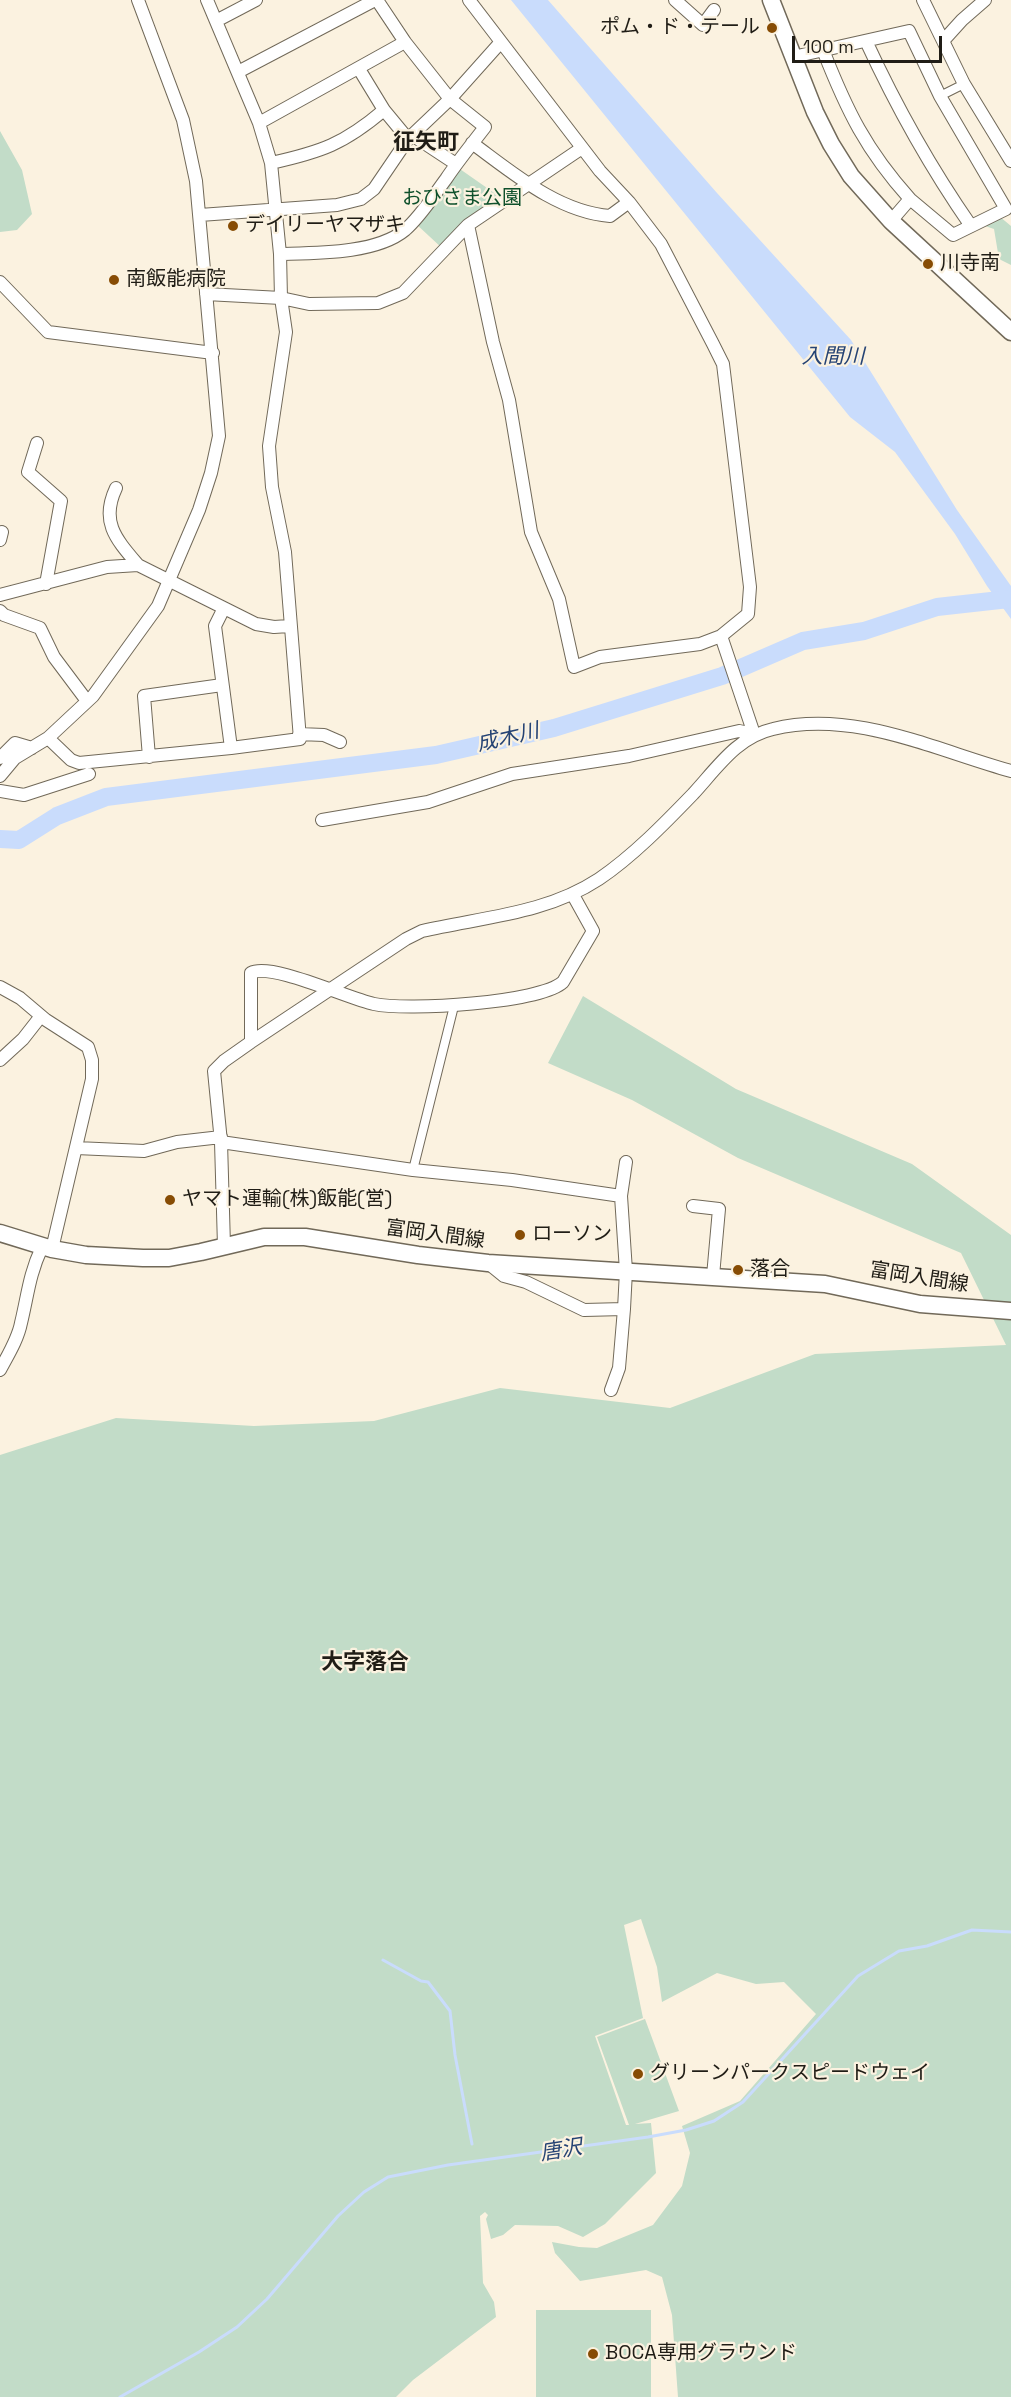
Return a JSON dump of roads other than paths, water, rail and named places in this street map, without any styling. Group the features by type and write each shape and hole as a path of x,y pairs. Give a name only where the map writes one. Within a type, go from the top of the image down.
{"main road":[{"path":"771,0 815,112 851,176 891,221 1011,332"},
{"name":"富岡入間線","path":"0,1233 47,1248 86,1255 143,1258 169,1258 264,1238 305,1237 418,1255 488,1263 825,1284 920,1304 1011,1311"}],"street":[{"path":"1,775 15,758 48,738 87,701 158,606 199,510 211,473 219,436 196,181 183,120 138,0"},
{"path":"48,738 71,760 79,763 300,739 285,552 272,487 269,446 286,332 281,298 280,254 271,164 259,123 207,0"},
{"path":"216,21 256,0"},
{"path":"238,72 376,0 405,42 450,99 485,127 405,230 385,241 365,247 329,252 280,254"},
{"path":"468,225 493,342 509,400 531,532 559,599 574,667 600,657 700,644 721,636 748,614 750,594 723,364 669,257 629,202 600,171 469,0"},
{"path":"675,0 703,25 714,10"},
{"path":"923,0 964,84 1011,161"},
{"path":"943,41 985,0"},
{"path":"793,57 823,50 866,40 909,31 940,96 1006,209 953,235 910,199 878,161 864,139 841,95 823,50"},
{"path":"866,40 895,103 940,181 970,226"},
{"path":"259,123 405,42"},
{"path":"200,215 337,205 361,199 374,189 410,137 450,99 500,43"},
{"path":"359,69 384,110 410,137 456,165"},
{"path":"940,96 964,84"},
{"path":"271,164 324,150 365,126 384,110"},
{"path":"472,143 529,185 594,215 610,216 629,202"},
{"path":"206,294 281,298 309,304 378,303 404,293 468,225 582,148"},
{"path":"891,221 910,199"},
{"path":"0,282 48,332 213,353"},
{"path":"37,443 28,472 61,501 46,584"},
{"path":"116,488 108,521 123,548 138,564 256,624 274,627 290,626"},
{"path":"0,595 107,567 138,564"},
{"path":"224,608 215,626 231,748"},
{"path":"0,611 4,615 40,628 54,657 87,701"},
{"path":"721,636 754,734"},
{"path":"149,757 144,696 222,685"},
{"path":"322,820 428,802 512,774 629,756 739,731 754,734 795,725 871,729 1011,771"},
{"path":"299,734 324,735 340,742"},
{"path":"224,1246 221,1140 214,1071 224,1061 328,990 422,931 529,909 573,895 624,860 669,818 730,752 754,734"},
{"path":"0,758 15,743 32,748"},
{"path":"0,791 24,795 89,774"},
{"path":"251,1042 251,973 256,970 287,975 375,1005 454,1006 529,996 557,988 563,982 593,931 573,895"},
{"path":"0,987 20,998 41,1016 88,1047 92,1060 92,1079 76,1148 47,1248 32,1268 21,1325 0,1370"},
{"path":"412,1170 454,1006"},
{"path":"0,1060 23,1039 41,1016"},
{"path":"76,1148 144,1151 177,1142 221,1140 412,1170 512,1180 621,1196"},
{"path":"611,1390 619,1368 624,1309 626,1271 621,1196 626,1162"},
{"path":"693,1206 719,1209 713,1276"},
{"path":"488,1263 504,1276 526,1282 584,1310 624,1309"}],"water":[{"name":"入間川","path":"511,0 548,0 717,193 851,340 957,510 1011,586 1011,619 987,586 955,534 895,452 850,417"}],"waterway":[{"name":"成木川","path":"0,839 19,840 57,816 106,797 436,755 554,728 722,676 803,641 864,631 937,607 1009,599"},
{"name":"唐沢","path":"120,2397 199,2352 237,2327 267,2299 338,2216 364,2192 388,2177 448,2165 648,2137 686,2130 714,2121 743,2102 858,1976 899,1951 927,1946 972,1930 1011,1932"},
{"path":"383,1960 421,1981 428,1982 450,2011 455,2055 472,2144"}],"place":[{"name":"ポム・ド・テール","path":"772,28"},
{"name":"デイリーヤマザキ","path":"233,226"},
{"name":"川寺南","path":"928,264"},
{"name":"南飯能病院","path":"114,280"},
{"name":"ヤマト運輸(株)飯能(営)","path":"170,1200"},
{"name":"ローソン","path":"520,1235"},
{"name":"落合","path":"738,1270"},
{"name":"グリーンパークスピードウェイ","path":"638,2074"},
{"name":"BOCA専用グラウンド","path":"593,2354"}],"district":[{"name":"征矢町","path":"426,143"},
{"name":"大字落合","path":"365,1663"}],"park label":[{"name":"おひさま公園","path":"462,199"}]}
